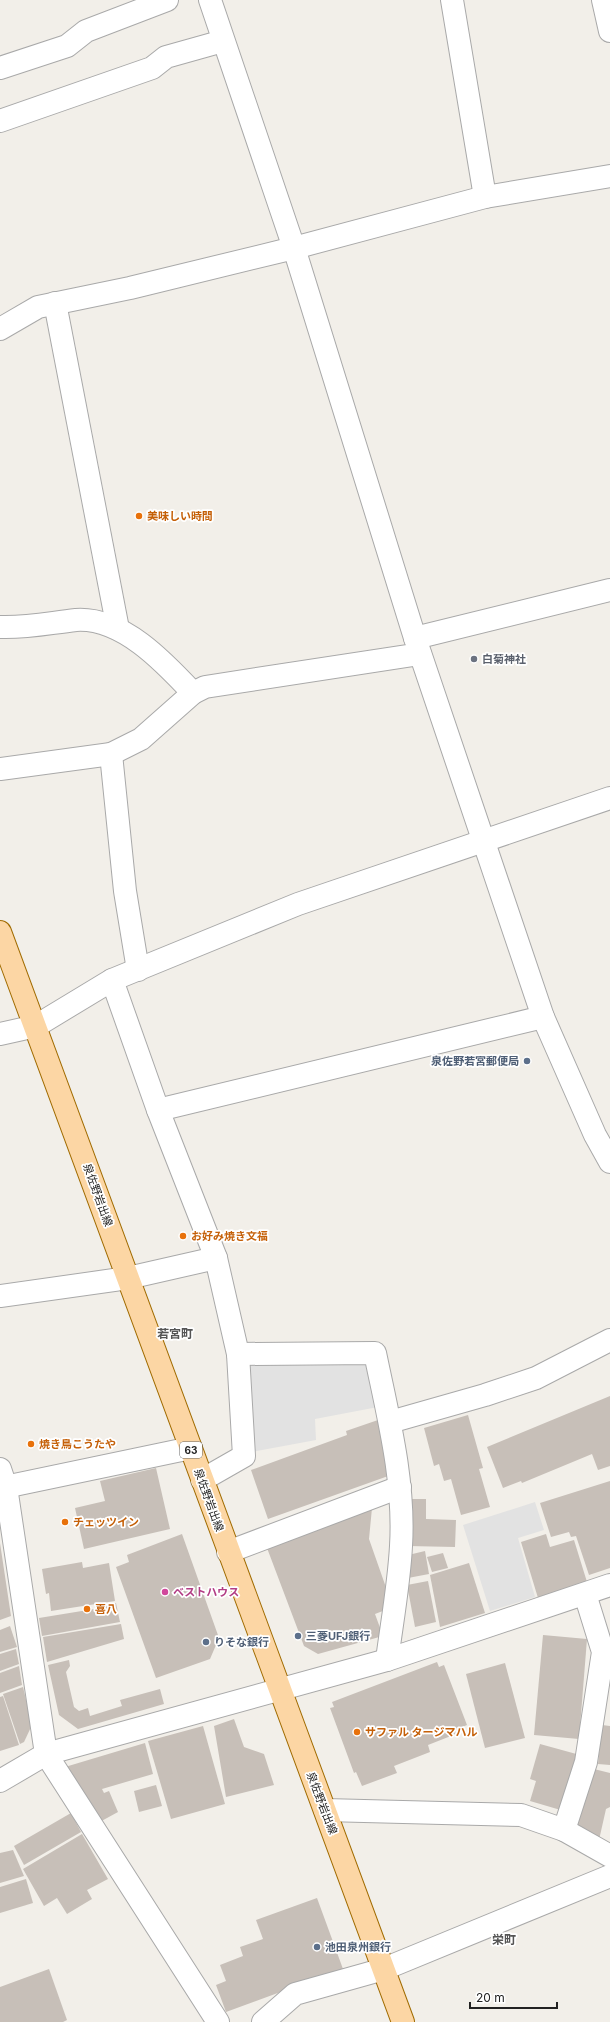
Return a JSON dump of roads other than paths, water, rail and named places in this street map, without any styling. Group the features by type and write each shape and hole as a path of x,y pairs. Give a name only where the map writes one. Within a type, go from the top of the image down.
{"main road":[{"name":"泉佐野岩出線","path":"0,932 36,1026 279,1691 325,1810 403,2022"}],"street":[{"path":"0,68 68,46 86,31 167,0"},
{"path":"210,0 294,248 418,646 543,1017 595,1135 609,1159"},
{"path":"452,0 485,198"},
{"path":"603,0 610,31"},
{"path":"0,121 152,68 166,57 223,41"},
{"path":"0,329 38,307 130,288 294,248 485,198 610,176"},
{"path":"56,303 118,629"},
{"path":"0,769 111,754 140,739 193,693 205,687 418,646 610,590"},
{"path":"0,627 23,628 78,620 101,623 123,632 168,667 193,693"},
{"path":"111,754 125,891 138,970"},
{"path":"0,1034 36,1026 112,980 298,904 610,798"},
{"path":"112,980 158,1110 216,1258 238,1354 244,1456 202,1480"},
{"path":"158,1110 543,1017"},
{"path":"0,1296 128,1278 216,1258"},
{"path":"390,1422 485,1395 536,1378 610,1340"},
{"path":"238,1354 375,1353 390,1422 400,1487 401,1545 387,1660"},
{"path":"191,1448 2,1481 46,1754 218,2022"},
{"path":"228,1552 400,1487"},
{"path":"0,1781 46,1754 387,1660 610,1585"},
{"path":"564,1830 586,1762 603,1652 585,1594"},
{"path":"325,1810 521,1815 564,1830 610,1856"},
{"path":"263,2022 295,1994 384,1969 610,1876"}],"place":[{"name":"美味しい時間","path":"139,516"},
{"name":"白菊神社","path":"474,659"},
{"name":"泉佐野若宮郵便局","path":"527,1061"},
{"name":"お好み焼き文福","path":"183,1236"},
{"name":"焼き鳥こうたや","path":"31,1444"},
{"name":"チェッツイン","path":"65,1522"},
{"name":"ベストハウス","path":"165,1592"},
{"name":"喜八","path":"87,1609"},
{"name":"三菱UFJ銀行","path":"298,1636"},
{"name":"りそな銀行","path":"206,1642"},
{"name":"サファル タージマハル","path":"357,1732"},
{"name":"池田泉州銀行","path":"317,1947"}],"district":[{"name":"若宮町","path":"175,1333"},
{"name":"栄町","path":"504,1939"}]}
